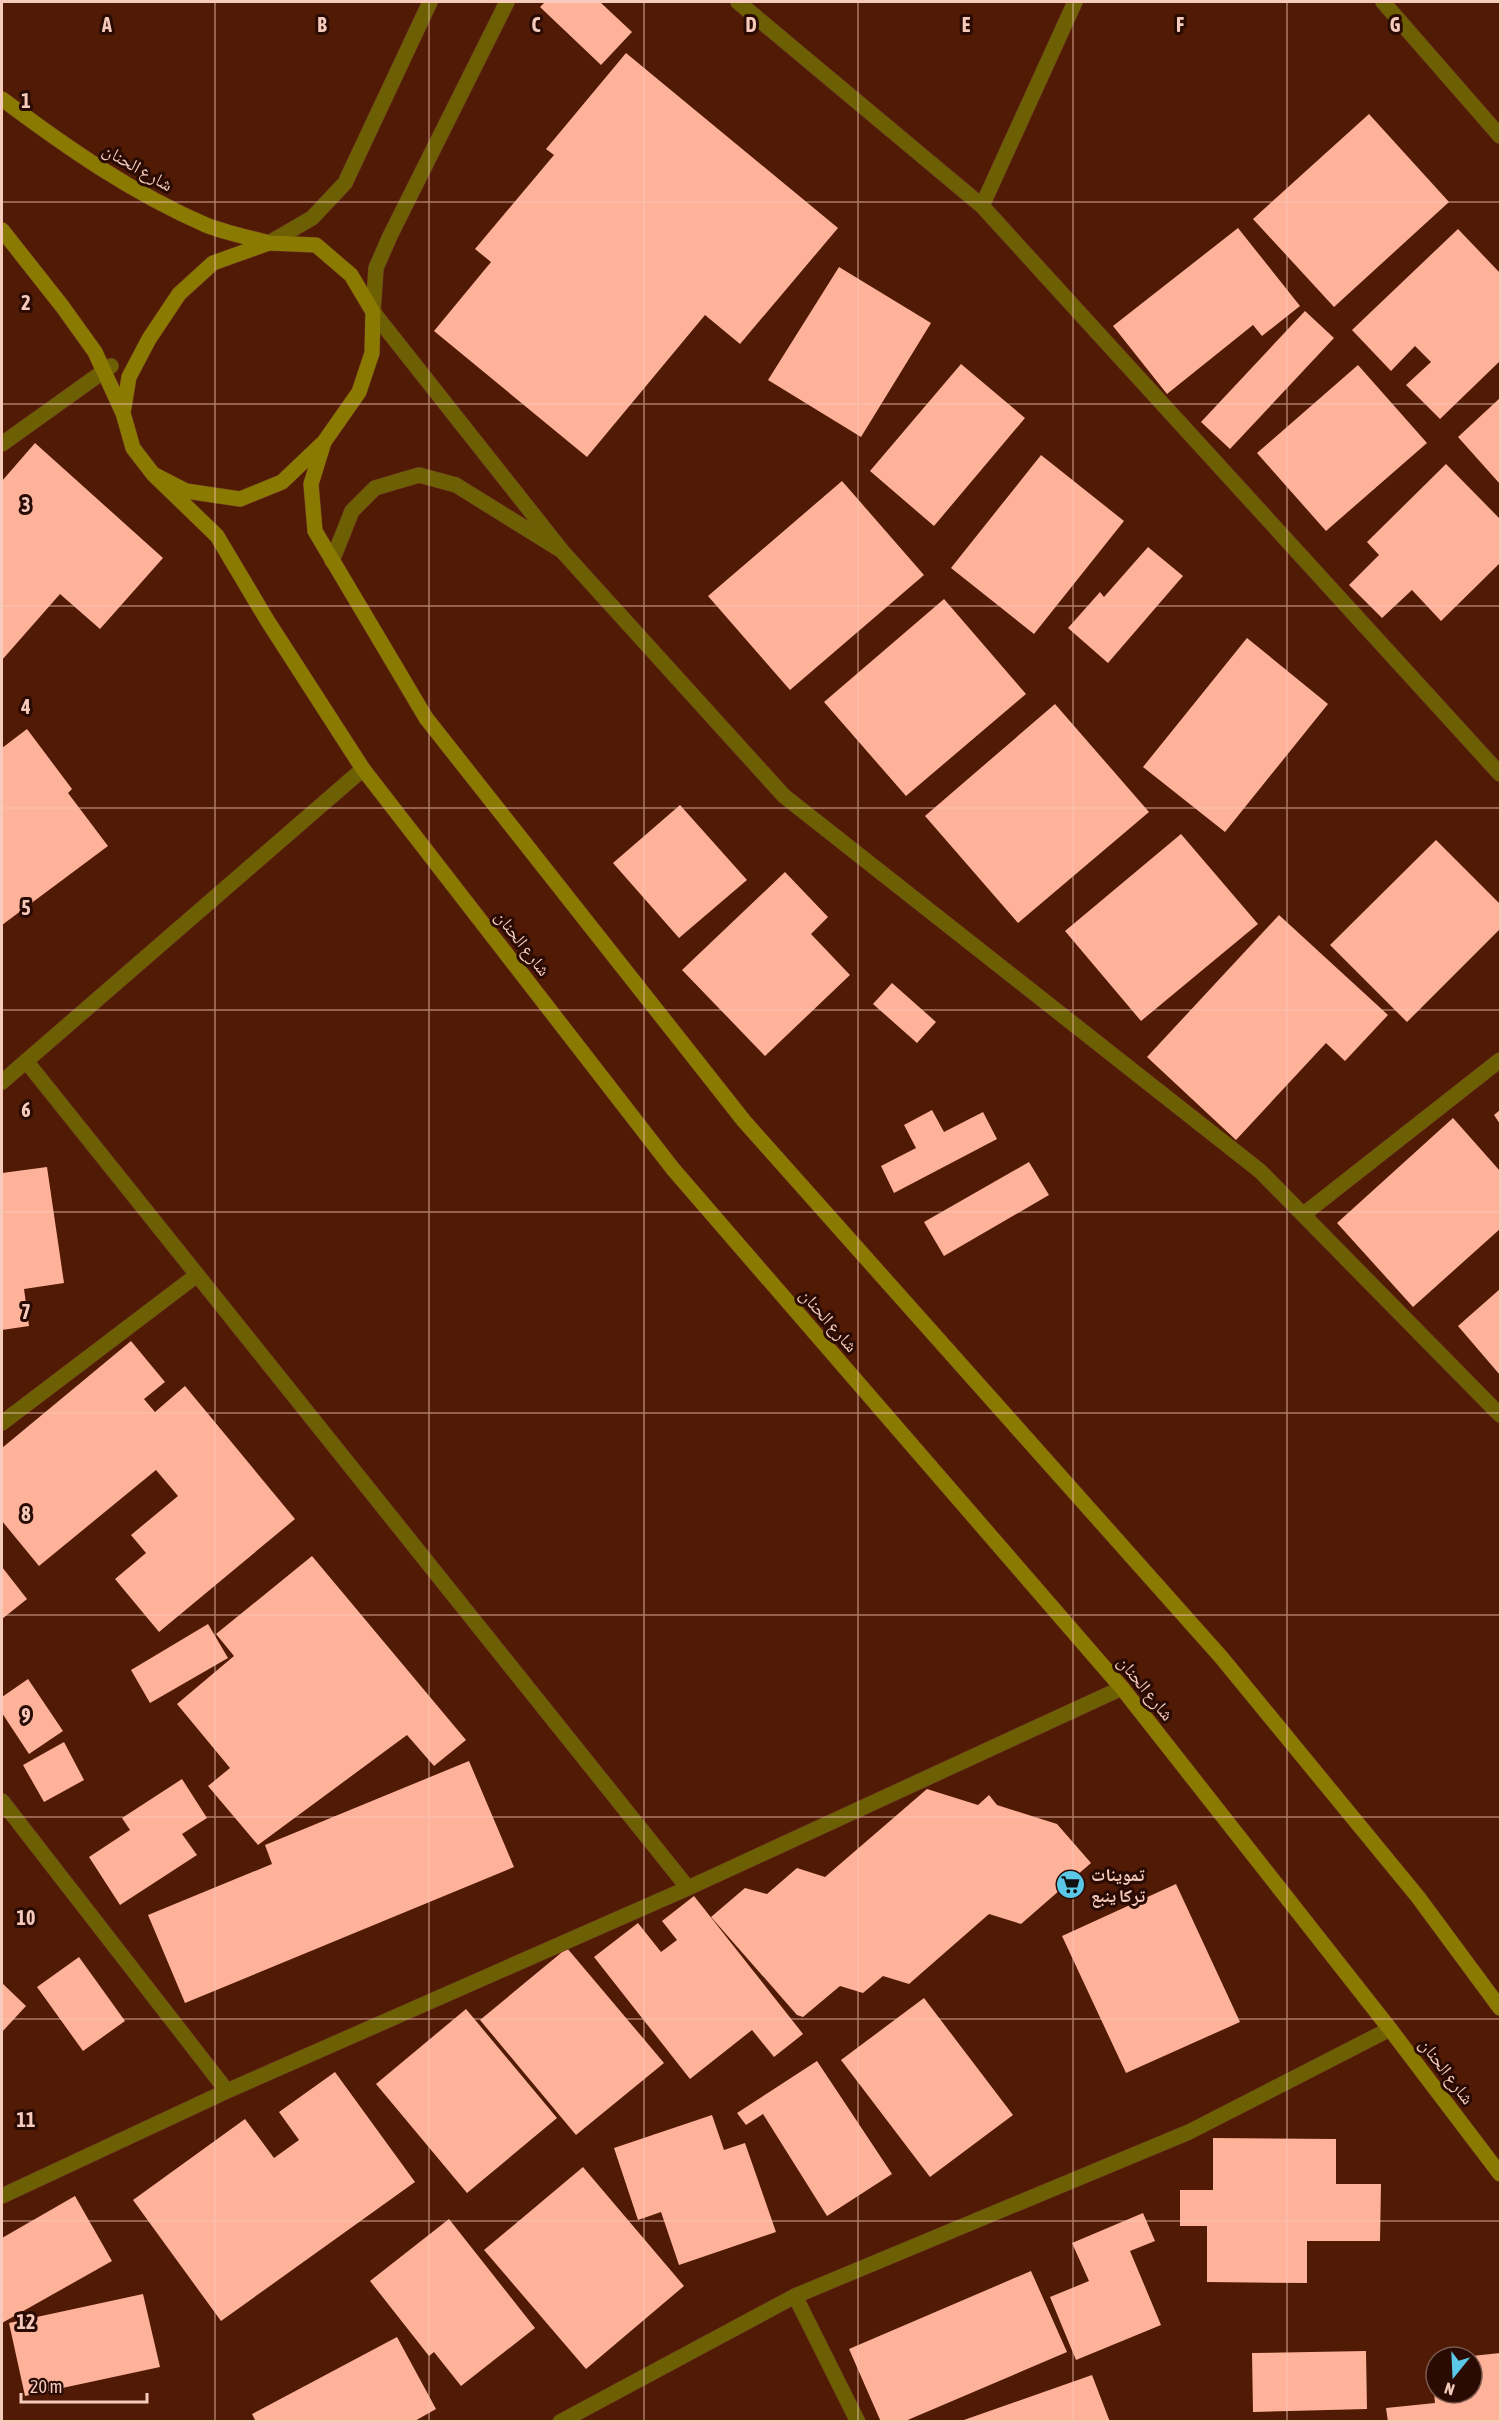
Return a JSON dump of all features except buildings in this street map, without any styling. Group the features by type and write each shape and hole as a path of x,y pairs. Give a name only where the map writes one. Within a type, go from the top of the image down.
{"main road":[{"name":"شارع الحنان","path":"2,99 72,152 147,196 208,226 269,243"},
{"path":"2,230 62,306 107,369 123,413"},
{"path":"123,413 129,377 149,339 179,294 213,263 269,243 316,245 351,275 373,312 372,353 359,392 324,442 282,482 240,499 186,491 153,474"},
{"name":"شارع الحنان","path":"123,413 133,448 153,474 217,536 267,620 363,769 673,1169 1122,1688 1390,2029 1500,2174"},
{"path":"324,442 311,484 315,531 426,718 744,1121 1221,1657 1418,1897 1500,2008"}],"street":[{"path":"269,243 312,218 345,183 430,2"},
{"path":"507,2 385,247 376,268 373,312 562,551 784,796 1260,1171 1500,1415"},
{"path":"738,2 982,206 1500,774"},
{"path":"982,206 1075,2"},
{"path":"1383,2 1500,136"},
{"path":"2,444 107,369"},
{"path":"332,561 352,511 375,488 419,476 456,484 562,551"},
{"path":"2,1082 363,769"},
{"path":"1304,1214 1500,1060"},
{"path":"26,1061 688,1888"},
{"path":"2,1423 197,1275"},
{"path":"2,2196 227,2091 688,1888 1122,1688"},
{"path":"2,1801 227,2091"},
{"path":"560,2421 795,2296 1190,2132 1390,2029"},
{"path":"795,2296 858,2421"}],"place":[{"name":"تموينات تركا ينبع","path":"1070,1884"}]}
